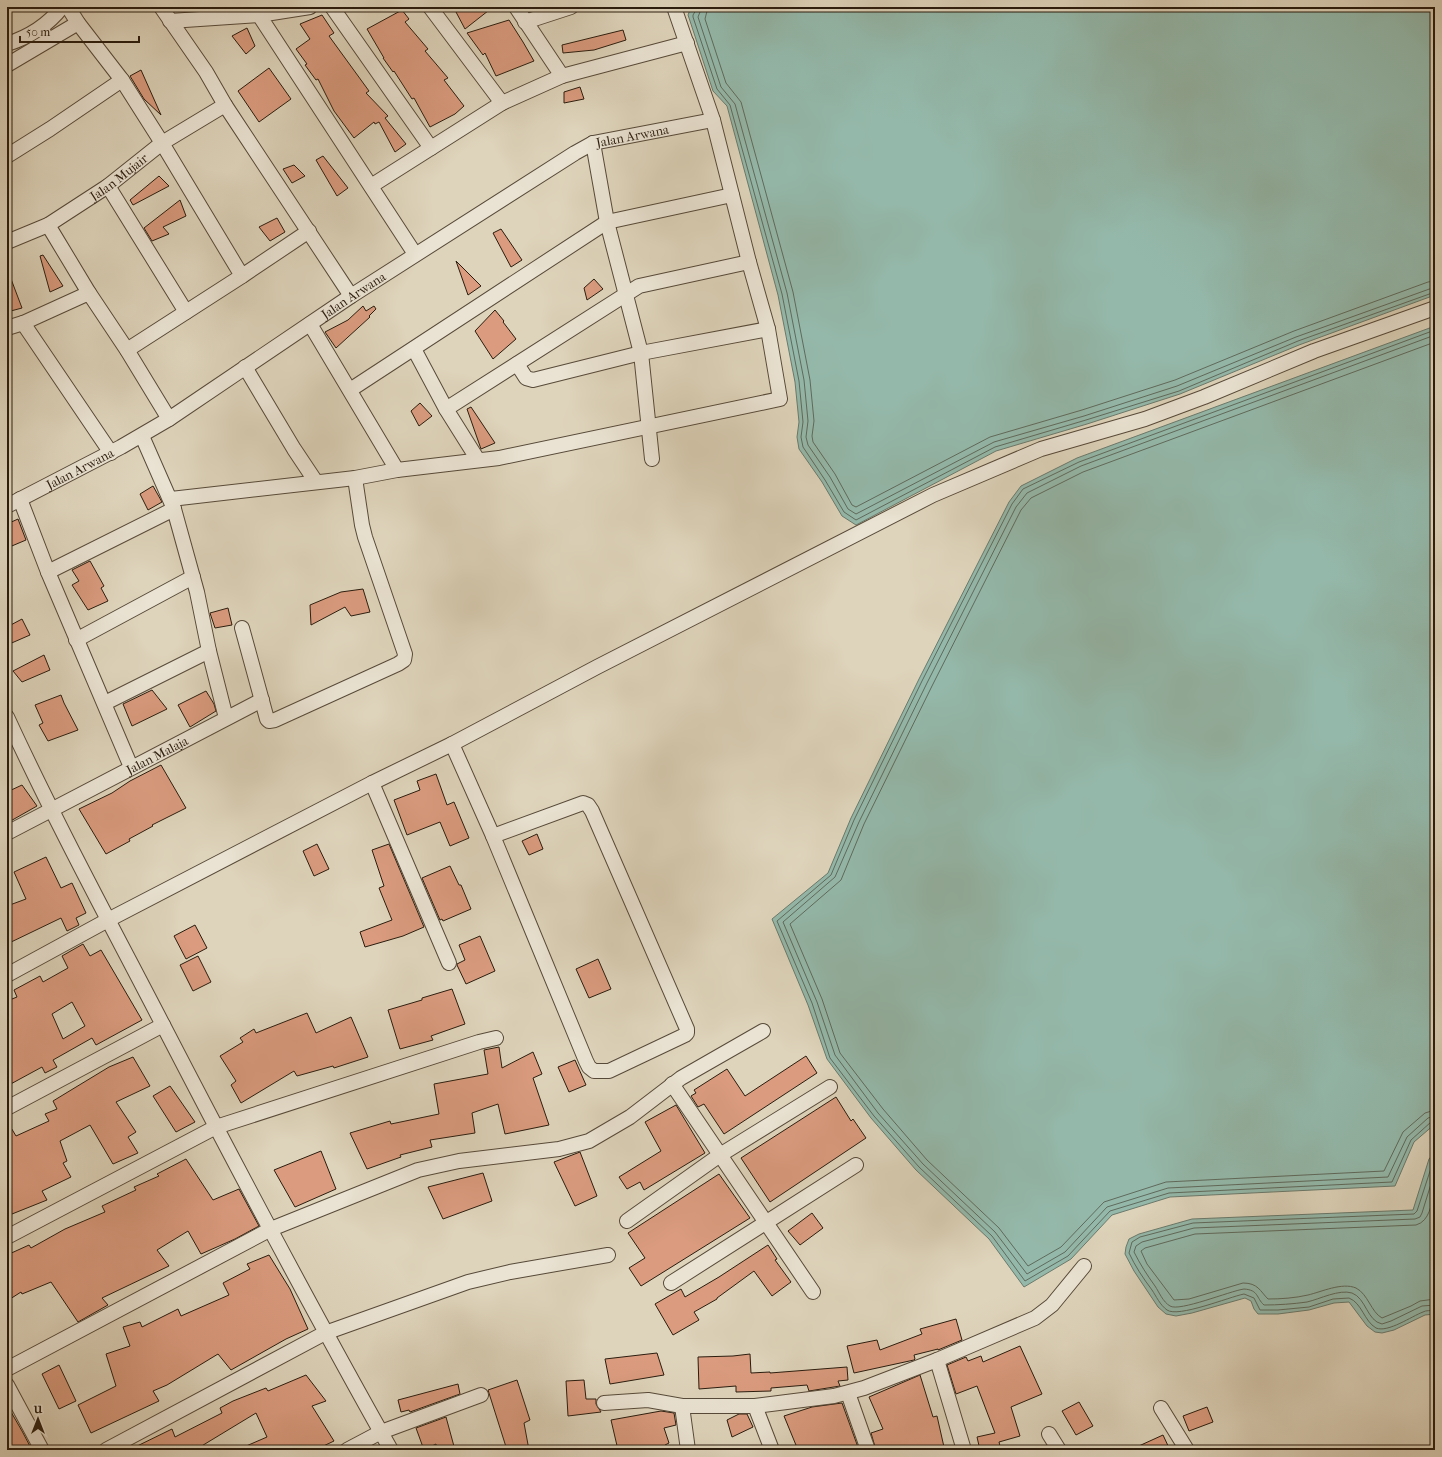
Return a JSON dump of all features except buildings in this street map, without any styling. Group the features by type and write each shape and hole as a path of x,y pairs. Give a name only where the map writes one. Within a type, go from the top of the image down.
{"street":[{"path":"7,44 18,41 34,32 53,19 62,7"},
{"path":"68,7 78,23 122,80 162,143 242,276"},
{"path":"161,7 206,72 351,296"},
{"path":"170,21 259,15 310,7"},
{"path":"332,7 431,148"},
{"path":"430,7 502,104"},
{"path":"516,7 562,76"},
{"path":"525,22 571,7"},
{"path":"48,572 172,504 528,452 780,399 768,329 748,262 714,120 674,7"},
{"path":"259,15 415,254"},
{"path":"7,65 78,23"},
{"path":"371,186 502,104 562,76 687,44"},
{"path":"7,156 122,80"},
{"name":"Jalan Mujair","path":"7,242 48,225 108,186 162,143 226,104"},
{"name":"Jalan Arwana","path":"7,506 142,436 415,254 574,153 593,143 714,120"},
{"path":"593,143 608,222 641,353 652,459"},
{"path":"108,186 186,312"},
{"path":"350,390 608,222 732,195"},
{"path":"48,225 89,294 127,350 169,419"},
{"path":"127,350 309,231"},
{"path":"446,409 639,286 748,262"},
{"path":"7,328 23,323 89,294"},
{"path":"7,975 108,920 372,783 452,744 597,667 933,494 1041,449 1145,420 1204,397 1314,350 1435,308"},
{"path":"23,323 111,453"},
{"path":"310,324 397,470"},
{"path":"517,364 526,378 533,380 641,353 768,329"},
{"path":"414,349 446,409 478,460"},
{"path":"245,367 294,449 316,482"},
{"path":"142,436 172,504 193,577 209,651 226,718"},
{"path":"242,628 267,719 271,722 404,660 405,654 362,525 355,478"},
{"path":"20,499 76,640 132,767"},
{"path":"76,640 193,577"},
{"path":"105,703 209,651"},
{"name":"Jalan Malaja","path":"7,833 262,700"},
{"path":"7,717 51,810 216,1127 325,1334 391,1450"},
{"path":"452,744 493,836 589,1067 594,1071 608,1071 686,1034 687,1029 588,805 583,803 573,806 493,836"},
{"path":"372,783 449,963"},
{"path":"7,1108 163,1025"},
{"path":"7,1369 271,1229 418,1170 435,1165 459,1161 559,1149 589,1141 630,1117 672,1084 721,1054 763,1031"},
{"path":"7,1237 216,1127 479,1042 496,1038"},
{"path":"672,1084 767,1222 813,1292"},
{"path":"627,1221 720,1155 830,1087"},
{"path":"671,1283 856,1165"},
{"path":"106,1450 325,1334 468,1282 510,1272 608,1255"},
{"path":"604,1404 648,1400 682,1406 755,1406 848,1393 937,1360 1035,1318 1047,1310 1084,1266"},
{"path":"937,1360 964,1450"},
{"path":"7,1385 42,1450"},
{"path":"848,1393 868,1450"},
{"path":"347,1450 381,1432 480,1395"},
{"path":"682,1406 688,1450"},
{"path":"755,1406 772,1450"},
{"path":"1160,1408 1187,1450"},
{"path":"1049,1434 1059,1450"}],"water":[{"path":"699,7 1435,7 1435,295 1299,345 1180,394 996,451 856,525 842,516 822,482 799,449 797,437 799,422 795,382 778,295 727,106 713,91 688,15 690,10"},
{"path":"1435,326 1435,748 1433,749 1435,752 1435,1124 1414,1142 1395,1186 1170,1197 1112,1215 1071,1259 1024,1287 989,1239 916,1170 871,1118 827,1059 808,1005 772,919 828,873 851,818 919,679 1009,502 1021,486 1077,458"},
{"path":"1435,1152 1435,1314 1425,1315 1394,1330 1382,1333 1375,1332 1367,1326 1349,1302 1334,1303 1309,1310 1278,1314 1258,1314 1251,1301 1245,1298 1192,1313 1176,1316 1166,1314 1158,1307 1134,1271 1125,1254 1129,1239 1139,1234 1192,1219 1413,1210 1429,1159"}]}
